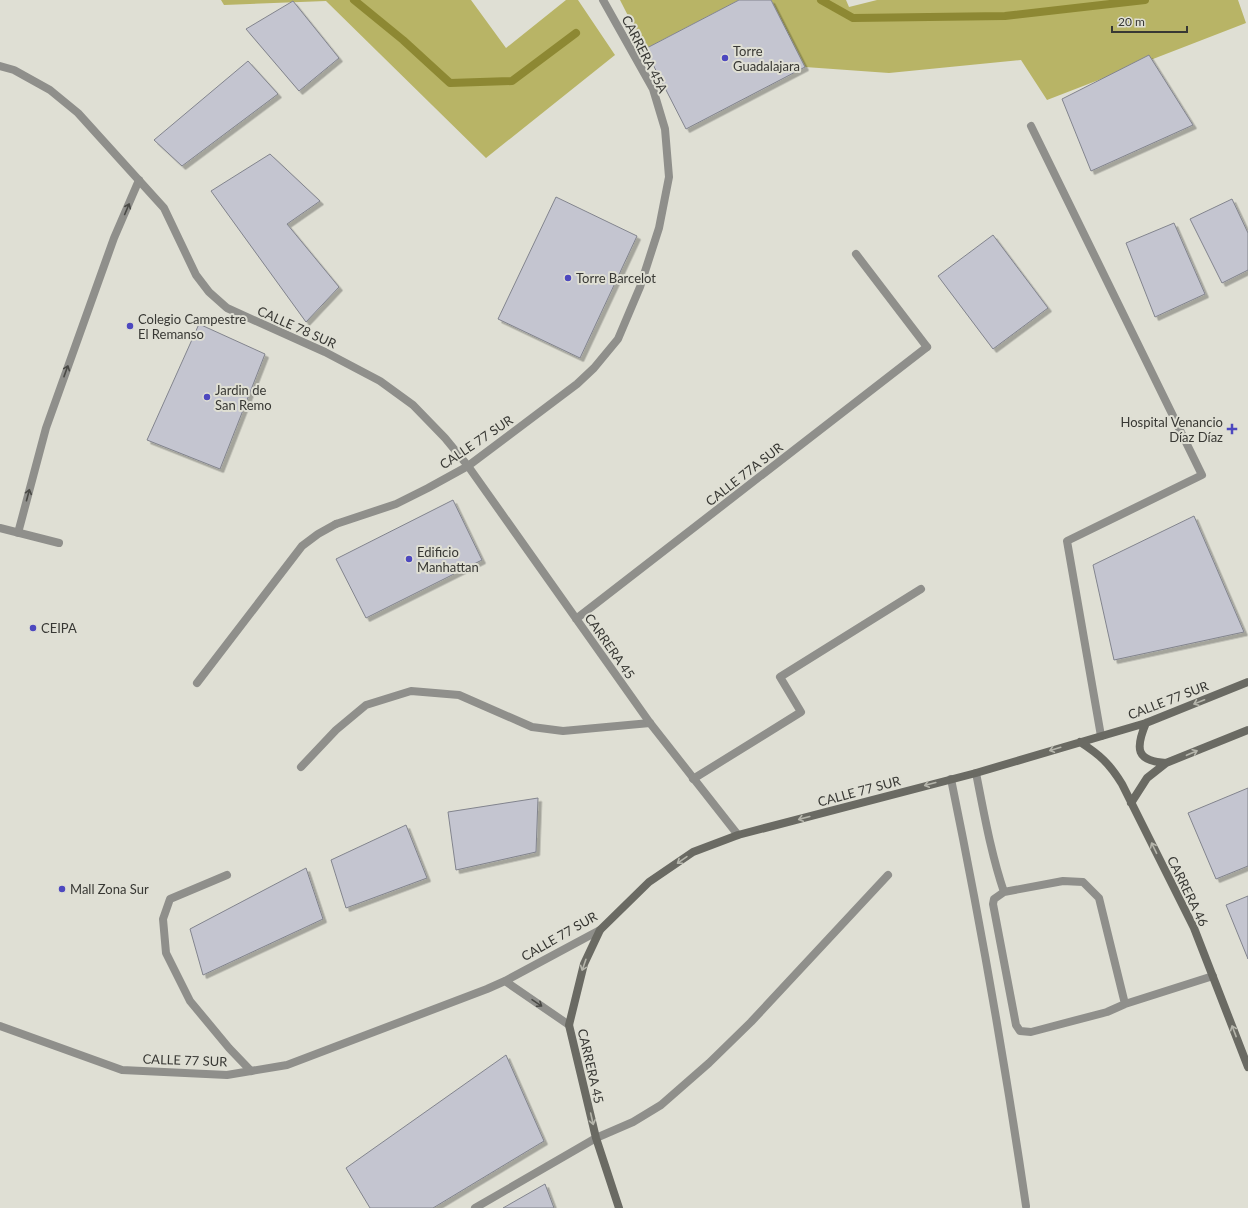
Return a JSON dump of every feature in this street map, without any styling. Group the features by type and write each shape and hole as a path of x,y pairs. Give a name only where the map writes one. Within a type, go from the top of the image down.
{"street":[{"name":"CARRERA 45A","path":"594,368 618,339 640,287 659,228 669,177 665,129 653,89 603,0"},
{"name":"CALLE 78 SUR","path":"0,66 14,70 50,90 78,113 164,208 196,275 208,292 226,308 325,352 380,381 413,405 445,438 468,466"},
{"path":"1030,126 1202,475 1067,542 1101,736"},
{"path":"18,533 46,428 114,238 139,180"},
{"name":"CALLE 77A SUR","path":"576,619 927,347 856,254"},
{"name":"CALLE 77 SUR","path":"197,683 302,546 318,534 336,524 396,504 468,466 561,398 594,368"},
{"name":"CARRERA 45","path":"468,466 650,723 738,836"},
{"path":"0,528 59,543"},
{"path":"694,779 801,712 780,677 921,589"},
{"name":"CALLE 77 SUR","path":"0,1026 122,1070 227,1075 287,1065 505,981 600,930 649,882 693,852 738,836 976,773 1146,723 1248,682"},
{"path":"301,767 336,730 366,705 412,691 459,695 532,727 563,731 650,723"},
{"path":"1146,723 1140,737 1140,751 1144,758 1154,762 1166,763"},
{"path":"1131,803 1147,778 1166,763 1248,730"},
{"name":"CARRERA 46","path":"1080,742 1098,754 1111,767 1122,784 1194,928 1248,1067"},
{"path":"976,773 1004,892"},
{"path":"951,779 1010,1099 1026,1206"},
{"path":"227,875 170,899 163,920 166,953 190,1001 229,1048 252,1071"},
{"path":"475,1208 596,1138 633,1122 661,1106 709,1063 751,1022 888,875"},
{"path":"1125,1004 1098,898 1083,882 1063,881 1004,892 994,899 993,904 1016,1025 1020,1032 1031,1032 1107,1012 1125,1004 1212,976"},
{"name":"CARRERA 45","path":"600,930 584,964 569,1025 596,1138 619,1208"},
{"path":"505,981 569,1025"}],"shaded area":[{"path":"221,0 471,0 506,48 566,0 578,0 615,55 486,158 326,1 224,5"},
{"path":"620,0 739,0 645,49"},
{"path":"771,0 846,0 849,7 877,0 1238,0 1246,23 1047,100 1021,60 889,73 805,67"}],"building":[{"name":"Torre Guadalajara","path":"739,0 771,0 805,67 686,129 645,49"},
{"path":"293,1 339,58 299,91 246,29"},
{"path":"1149,55 1193,125 1091,171 1062,99"},
{"path":"248,61 278,94 182,166 154,140"},
{"path":"270,154 320,201 287,224 339,287 306,322 211,191"},
{"name":"Torre Barcelot","path":"556,197 637,236 580,358 498,319"},
{"path":"1232,199 1248,233 1248,270 1222,283 1190,219"},
{"path":"1174,223 1205,294 1155,317 1126,243"},
{"path":"993,235 1048,308 993,349 938,276"},
{"name":"Jardin de San Remo","path":"199,324 265,354 220,469 147,440"},
{"name":"Edificio Manhattan","path":"453,500 482,560 366,618 336,559"},
{"path":"1194,516 1244,632 1114,660 1093,565"},
{"path":"1248,788 1248,866 1216,879 1188,813"},
{"path":"538,798 536,852 456,870 448,812"},
{"path":"406,825 427,878 346,908 331,860"},
{"path":"306,868 323,919 203,975 190,929"},
{"path":"1248,896 1248,959 1226,905"},
{"path":"506,1055 544,1141 433,1208 370,1208 346,1168"},
{"path":"545,1184 554,1208 503,1208"}],"waterway":[{"path":"354,0 403,40 450,83 512,81 576,33"},
{"path":"821,0 853,18 1005,16 1145,0"}],"place":[{"name":"Torre Guadalajara","path":"725,58"},
{"name":"Torre Barcelot","path":"568,278"},
{"name":"Colegio Campestre El Remanso","path":"130,326"},
{"name":"Jardin de San Remo","path":"207,397"},
{"name":"Hospital Venancio Díaz Díaz","path":"1232,429"},
{"name":"Edificio Manhattan","path":"409,559"},
{"name":"CEIPA","path":"33,628"},
{"name":"Mall Zona Sur","path":"62,889"}]}
